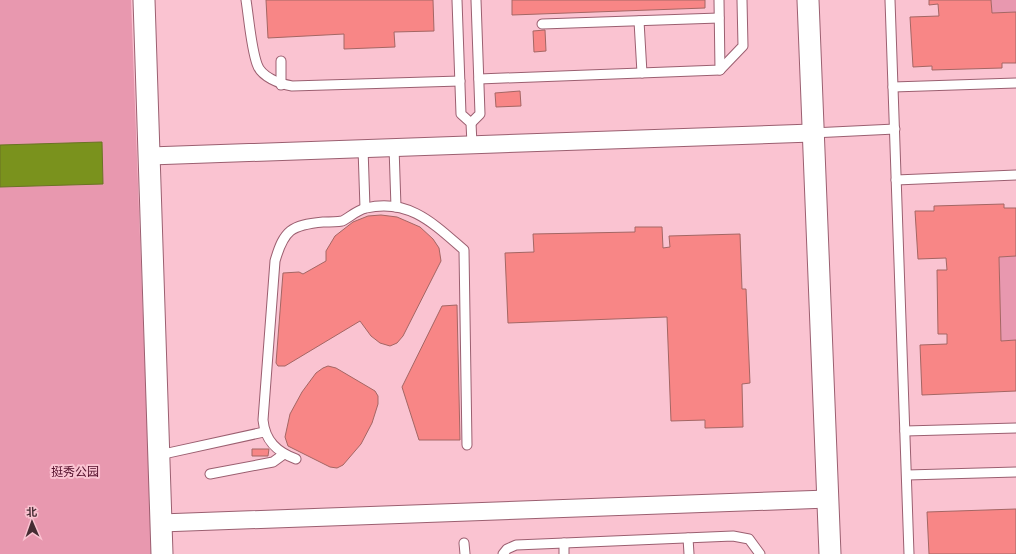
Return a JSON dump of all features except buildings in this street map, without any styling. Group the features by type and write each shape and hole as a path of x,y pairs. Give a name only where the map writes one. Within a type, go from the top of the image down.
{"street":[{"path":"144,0 162,554"},
{"path":"808,0 812,132 830,554"},
{"path":"150,156 812,132"},
{"path":"161,523 828,499"}],"lane":[{"path":"246,0 257,65 267,76 281,84 292,86 460,81"},
{"path":"457,0 461,114 471,123 472,144"},
{"path":"471,123 480,114 476,0"},
{"path":"719,0 720,70"},
{"path":"479,79 720,70 743,46 742,0"},
{"path":"890,0 909,554"},
{"path":"542,24 719,18"},
{"path":"640,21 642,73"},
{"path":"280,61 281,84"},
{"path":"893,87 1016,83"},
{"path":"812,132 895,129"},
{"path":"394,147 396,207"},
{"path":"363,148 365,208"},
{"path":"896,180 1016,175"},
{"path":"296,459 284,454 271,443 264,432 275,261 281,242 294,227 311,223 342,220 353,212 365,208 380,206 396,207 413,211 428,219 464,250 467,445"},
{"path":"905,431 1016,428"},
{"path":"159,455 264,432"},
{"path":"210,474 273,462 284,454"},
{"path":"907,475 1016,472"},
{"path":"504,554 507,549 516,545 733,536 748,539 760,554"},
{"path":"688,538 689,554"},
{"path":"464,543 465,554"},
{"path":"564,543 564,554"}],"green space":[{"name":"挺秀公园","path":"0,0 131,0 152,554 0,554"},
{"path":"991,0 1016,0 1016,12 992,13"},
{"path":"1016,256 1016,340 1001,341 999,257"}],"shaded area":[{"path":"102,142 103,184 0,187 0,145"}]}
